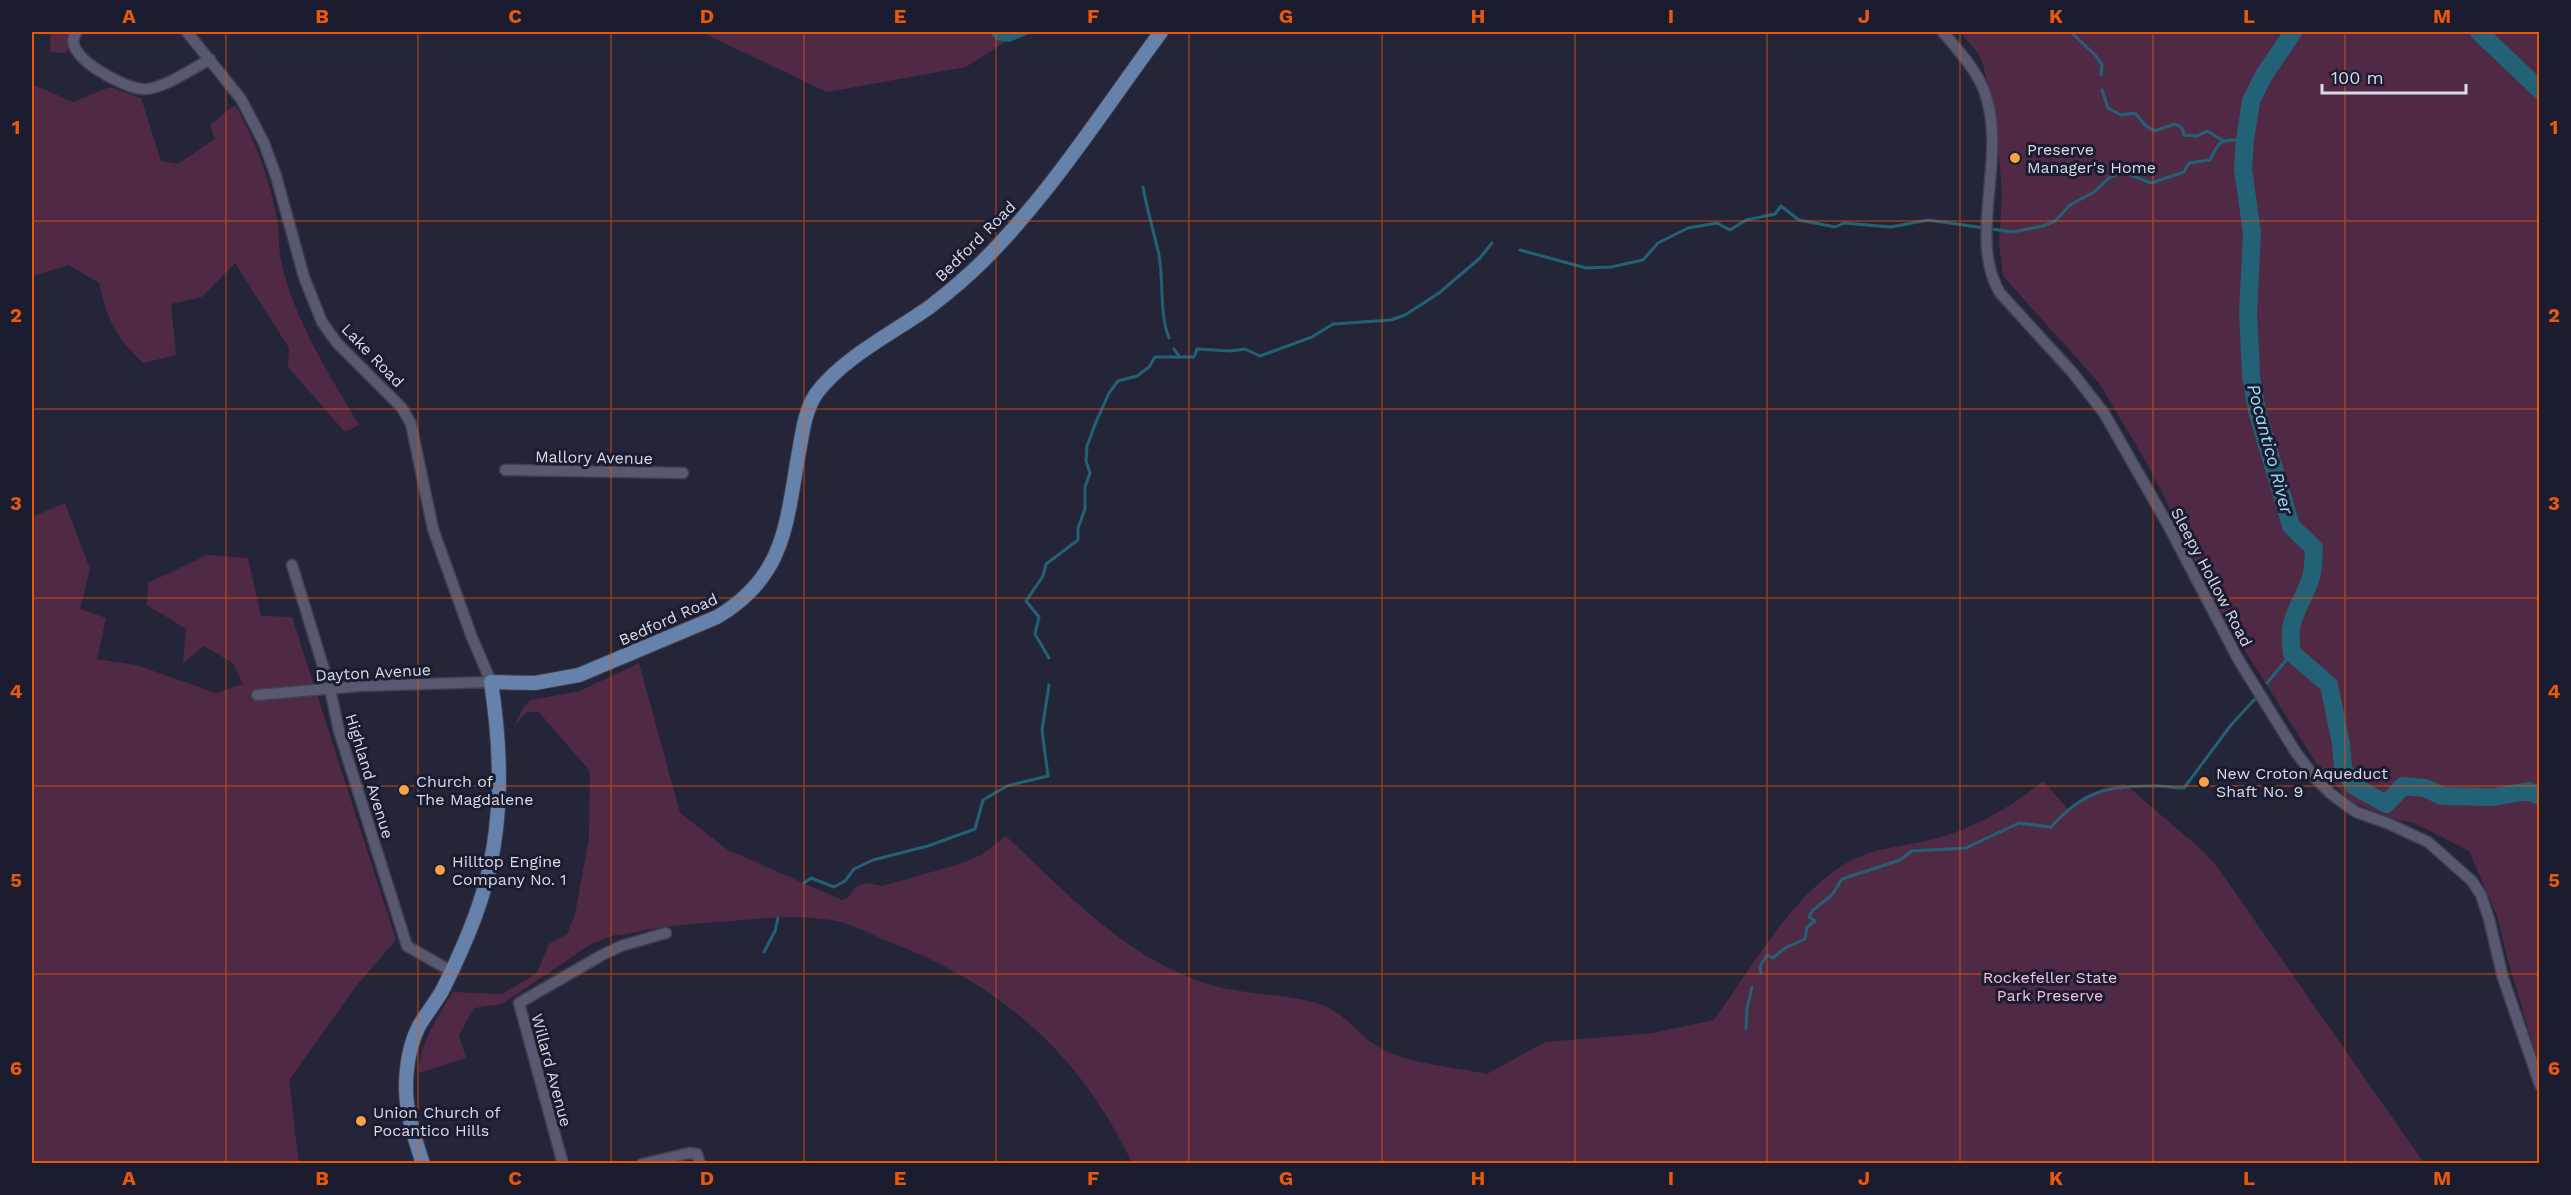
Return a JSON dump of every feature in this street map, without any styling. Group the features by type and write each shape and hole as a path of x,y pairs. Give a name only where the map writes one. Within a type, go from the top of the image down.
{"main road":[{"name":"Bedford Road","path":"491,682 535,683 579,675 717,617 735,607 754,590 776,556 783,537 805,421 817,393 852,360 931,306 983,261 1030,210 1161,32"},
{"path":"423,1164 408,1107 408,1068 419,1026 441,993 482,897 495,841 500,757 491,682"}],"street":[{"path":"77,32 73,37 73,43 81,56 111,78 142,90 163,84 210,60"},
{"name":"Lake Road","path":"187,32 241,99 264,143 276,176 303,277 322,322 337,343 402,408 411,424 434,529 471,635 491,682"},
{"name":"Sleepy Hollow Road","path":"1943,32 1974,71 1988,103 1994,148 1988,264 2000,293 2072,372 2104,413 2168,525 2238,659 2309,770 2343,804 2356,812 2428,842 2472,881 2481,895 2503,978 2540,1085"},
{"name":"Mallory Avenue","path":"505,470 683,473"},
{"name":"Highland Avenue","path":"292,565 330,689 339,732 407,946 451,971"},
{"name":"Dayton Avenue","path":"256,695 330,689 491,682"},
{"name":"Willard Avenue","path":"563,1164 519,1003 602,955 621,946 666,933"},
{"path":"642,1164 669,1156 697,1154 700,1164"}],"green space":[{"path":"51,32 75,32 66,53 50,52"},
{"path":"701,32 1020,32 966,67 827,92"},
{"path":"1960,32 2539,32 2539,1065 2506,954 2498,918 2469,851 2414,823 2397,820 2356,804 2345,796 2316,763 2218,608 2152,472 2099,383 2003,276 1999,244 2002,195 1997,128 1983,64 1978,53"},
{"path":"32,84 73,102 110,87 141,98 161,161 178,164 215,139 210,125 235,105 256,146 266,175 277,220 281,260 296,308 314,348 359,425 345,432 288,367 289,348 235,263 202,297 171,304 176,355 143,363 119,336 109,318 99,283 69,265 32,276"},
{"path":"65,503 90,569 80,609 106,618 97,659 136,665 216,693 243,684 233,663 204,646 183,663 186,629 147,605 148,583 207,555 248,558 261,616 292,617 396,940 356,986 289,1080 299,1163 32,1164 32,517"},
{"name":"Rockefeller State Park Preserve","path":"639,663 680,813 728,850 842,900 848,898 854,888 866,883 882,886 960,864 981,855 1006,836 1102,924 1155,960 1184,975 1229,989 1314,1002 1334,1011 1370,1042 1389,1052 1416,1061 1487,1074 1545,1042 1652,1033 1714,1020 1775,932 1811,891 1830,874 1850,861 1878,851 1942,837 1973,825 2002,810 2043,781 2068,809 2079,799 2094,792 2125,784 2203,851 2218,868 2424,1163 1132,1163 1112,1124 1063,1057 1034,1028 1002,1002 968,979 930,959 846,924 806,917 690,924 649,929 615,935 591,944 502,1004 474,1008 459,1035 466,1058 419,1073 426,1041 453,992 502,994 537,973 549,944 567,934 575,915 589,837 590,771 539,712 527,712 514,726 523,708 531,700 580,691"}],"water":[{"path":"989,32 1034,32 1009,42 996,40"}],"waterway":[{"path":"2071,32 2096,56 2102,65 2101,75"},
{"name":"Pocantico River","path":"2293,32 2264,75 2251,101 2243,169 2252,233 2248,314 2251,376 2257,411 2291,526 2314,548 2311,577 2291,629 2292,653 2329,685 2341,744 2343,768 2354,786 2386,804 2403,786 2425,788 2442,796 2493,797 2528,791 2540,796"},
{"name":"Pocantico River","path":"2479,32 2540,90"},
{"path":"2102,90 2108,108 2121,115 2135,113 2145,125 2154,131 2175,124 2182,128 2184,135 2197,136 2207,131 2222,140"},
{"path":"1520,250 1586,268 1611,267 1643,260 1658,243 1688,228 1717,223 1730,230 1746,220 1775,214 1781,206 1799,220 1835,227 1844,223 1891,227 1928,220 2013,232 2055,221 2070,205 2094,192 2110,177 2124,172 2151,183 2184,172 2189,163 2210,160 2216,148 2223,142 2245,140"},
{"path":"1143,187 1159,255 1164,318 1169,338"},
{"path":"1049,658 1035,634 1039,617 1026,601 1043,576 1046,564 1078,540 1078,528 1085,509 1085,487 1090,473 1086,461 1087,446 1109,393 1118,381 1137,376 1149,367 1155,357 1194,357 1197,349 1231,351 1245,349 1260,356 1312,337 1333,324 1391,320 1405,315 1439,293 1480,258 1492,243"},
{"path":"1174,349 1179,356"},
{"path":"2267,683 2292,653"},
{"path":"804,883 811,878 834,887 845,881 854,869 873,860 928,846 975,829 983,800 1007,786 1048,776 1042,730 1049,685"},
{"path":"1761,973 1760,966 1767,955 1773,958 1785,948 1805,939 1807,927 1815,921 1809,917 1813,910 1832,895 1842,879 1900,860 1912,851 1966,848 2019,823 2051,827 2074,805 2111,789 2139,786 2184,788 2231,725 2256,698"},
{"path":"764,952 775,931 778,918"},
{"path":"1746,1029 1747,1009 1752,987"}],"place":[{"name":"Preserve Manager's Home","path":"2015,158"},
{"name":"New Croton Aqueduct Shaft No. 9","path":"2204,782"},
{"name":"Church of The Magdalene","path":"404,790"},
{"name":"Hilltop Engine Company No. 1","path":"440,870"},
{"name":"Union Church of Pocantico Hills","path":"361,1121"}]}
